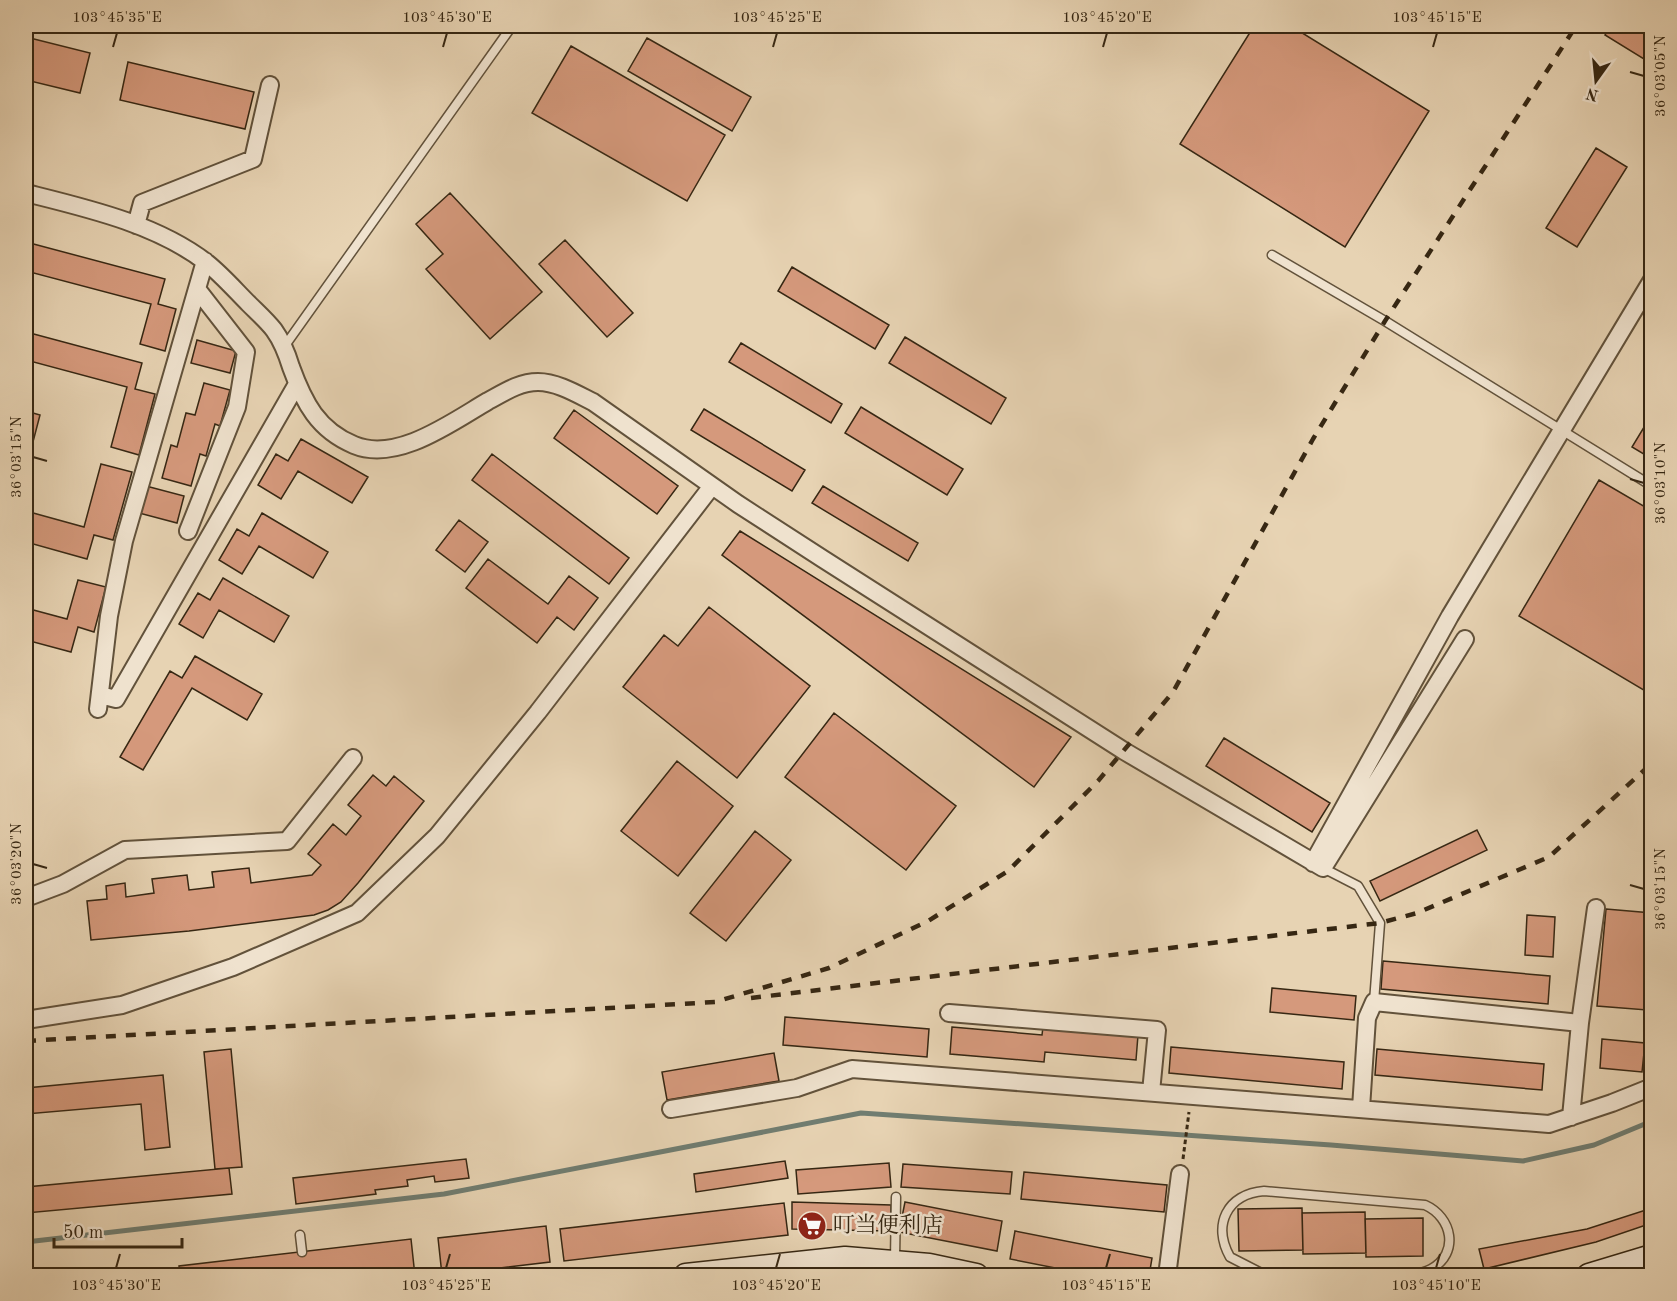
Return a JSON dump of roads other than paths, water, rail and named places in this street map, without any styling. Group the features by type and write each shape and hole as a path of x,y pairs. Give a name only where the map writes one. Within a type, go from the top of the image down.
{"main road":[{"path":"1589,1275 1652,1257"},
{"path":"686,1275 845,1259 885,1265 929,1266 974,1275"}],"street":[{"path":"136,225 142,203 253,159 270,85"},
{"path":"26,193 110,215 184,248 205,261 221,274 274,330 284,347 307,405 324,426 339,438 357,447 376,451 420,439 507,390 523,384 539,382 572,391 593,402 776,528 1124,751 1318,866"},
{"path":"205,261 124,541 109,616 99,702 116,699 297,384"},
{"path":"1318,866 1450,616 1652,280"},
{"path":"188,531 237,407 246,352 197,289"},
{"path":"26,1020 122,1005 233,967 357,913 437,836 538,712 712,486"},
{"path":"1318,866 1464,639"},
{"path":"26,898 63,884 124,850 287,841 353,758"},
{"path":"1571,1117 1596,908"},
{"path":"1361,1108 1367,1018 1374,1002 1581,1023"},
{"path":"949,1013 1157,1030 1151,1092"},
{"path":"671,1109 797,1088 852,1069 1549,1124 1652,1087"},
{"path":"1167,1275 1180,1174"}],"lane":[{"path":"284,347 512,26"},
{"path":"1272,255 1385,321 1652,486"},
{"path":"1318,866 1358,886 1380,923 1374,1002"},
{"path":"1267,1275 1230,1257 1222,1239 1221,1229 1228,1210 1234,1203 1248,1194 1264,1191 1425,1205 1432,1208 1444,1220 1447,1227 1448,1250 1433,1268 1408,1275"},
{"path":"885,1265 896,1197"},
{"path":"300,1235 302,1252"}],"waterway":[{"path":"26,1242 444,1194 861,1113 1331,1145 1523,1161 1594,1145 1652,1121"}],"railway":[{"path":"26,1041 715,1002 829,968 928,921 1008,871 1098,781 1173,692 1313,439 1385,321 1576,26"},
{"path":"751,998 1380,923 1417,913 1549,857 1652,763"}],"place":[{"name":"叮当便利店","path":"812,1226"}]}
